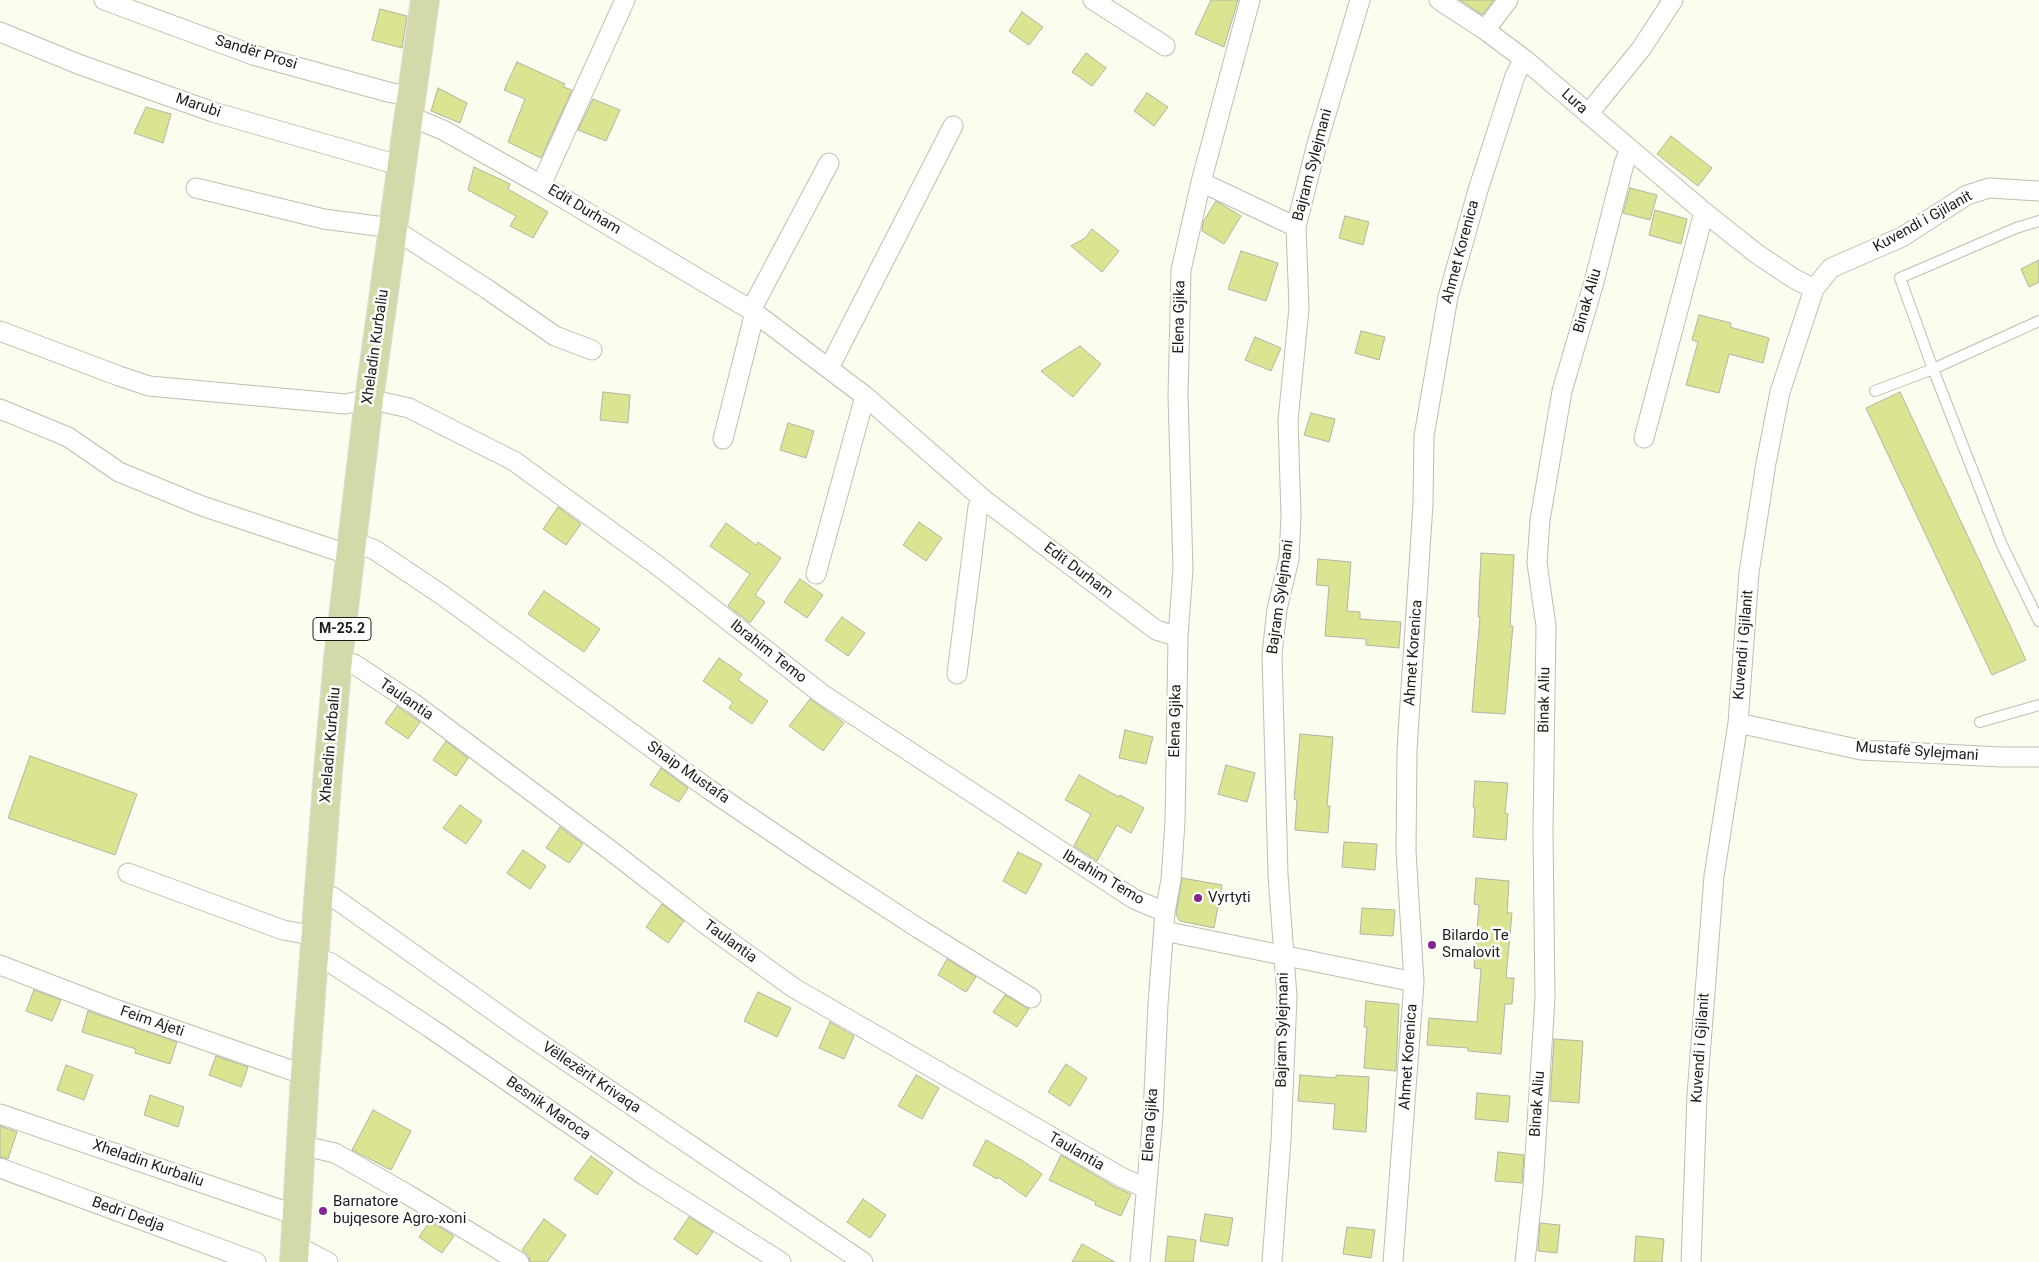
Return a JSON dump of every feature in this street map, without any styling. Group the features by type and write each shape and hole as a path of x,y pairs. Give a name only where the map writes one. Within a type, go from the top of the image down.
{"main road":[{"name":"Xheladin Kurbaliu","path":"294,1254 305,1075 338,659 369,399 425,0"}],"street":[{"name":"Sandër Prosi","path":"104,0 253,55 388,92 410,106"},
{"path":"541,185 625,0"},
{"path":"1093,0 1165,46"},
{"name":"Elena Gjika","path":"1140,1262 1153,1115 1158,1004 1165,912 1171,880 1175,822 1178,637 1183,569 1178,396 1181,270 1201,182 1250,0"},
{"name":"Bajram Sylejmani","path":"1272,1262 1280,1150 1287,997 1278,875 1272,654 1277,609 1289,559 1291,514 1288,421 1299,308 1296,227 1317,144 1360,0"},
{"name":"Lura","path":"1439,0 1485,30 1524,59 1704,212 1757,254 1814,288"},
{"path":"1485,30 1508,0"},
{"path":"1588,114 1640,49 1673,0"},
{"name":"Marubi","path":"0,32 78,64 213,112 402,166"},
{"name":"Ahmet Korenica","path":"1398,1261 1414,982 1406,851 1407,750 1422,514 1424,436 1448,297 1478,190 1515,76 1524,59"},
{"name":"Edit Durham","path":"410,106 443,130 541,185 753,311 865,396 982,499 1156,630 1178,637"},
{"path":"829,368 953,126"},
{"name":"Binak Aliu","path":"1525,1262 1545,998 1542,831 1546,626 1537,563 1540,520 1562,391 1594,282 1624,164 1630,149"},
{"path":"724,439 753,311 830,162"},
{"path":"1201,182 1296,227"},
{"path":"196,188 324,219 392,228 487,288 555,336 592,350"},
{"name":"Kuvendi i Gjilanit","path":"1691,1262 1697,1095 1714,876 1738,723 1750,573 1766,462 1780,392 1814,288 1831,268 1902,236 1967,195 1989,188 2039,192"},
{"path":"1644,438 1704,212"},
{"path":"0,331 149,386 345,404 369,399"},
{"path":"816,574 865,396"},
{"name":"Ibrahim Temo","path":"369,399 409,408 514,461 656,565 822,694 1134,899 1165,912"},
{"path":"0,409 68,437 119,472 202,506 351,548"},
{"path":"956,674 978,508 982,499"},
{"name":"Shaip Mustafa","path":"351,548 374,550 442,595 691,776 812,859 1031,998"},
{"name":"Taulantia","path":"338,659 354,664 413,703 610,850 708,926 794,988 1104,1168 1146,1188"},
{"name":"Mustafë Sylejmani","path":"1738,723 1861,750 2039,757"},
{"path":"128,873 283,930 315,946"},
{"name":"Vëllezërit Krivaqa","path":"319,894 333,897 519,1029 863,1262"},
{"path":"1164,931 1414,982"},
{"name":"Besnik Maroca","path":"315,946 331,963 645,1176 781,1262"},
{"name":"Feim Ajeti","path":"0,965 112,1008 305,1075"},
{"name":"Xheladin Kurbaliu","path":"0,1114 296,1215"},
{"path":"300,1145 335,1154 407,1194 519,1262"},
{"name":"Bedri Dedja","path":"0,1168 256,1262"},
{"path":"294,1254 328,1262"}],"lane":[{"path":"2039,221 2016,228 1900,278 1932,369 2001,543 2039,621"},
{"path":"1875,391 1932,369 2039,321"},
{"path":"1980,722 2039,705"}],"building":[{"path":"1211,0 1238,0 1224,47 1195,34"},
{"path":"1460,0 1494,0 1482,15"},
{"path":"380,9 407,16 402,48 372,40"},
{"path":"1022,12 1043,27 1029,45 1009,31"},
{"path":"1086,53 1106,68 1092,86 1072,72"},
{"path":"517,62 565,84 563,87 572,90 541,158 508,142 525,99 504,90"},
{"path":"438,88 467,103 460,123 431,111"},
{"path":"1147,93 1168,107 1154,126 1134,111"},
{"path":"593,99 620,110 606,141 578,130"},
{"path":"146,107 171,114 163,143 134,133"},
{"path":"1671,136 1712,168 1698,186 1657,154"},
{"path":"474,167 510,184 508,189 548,212 533,238 510,226 516,216 468,190"},
{"path":"1630,188 1657,195 1650,220 1623,213"},
{"path":"1216,201 1241,216 1224,244 1202,231 1203,222"},
{"path":"1655,210 1687,219 1681,244 1649,235"},
{"path":"1345,216 1369,222 1363,245 1339,238"},
{"path":"1092,229 1119,251 1102,272 1071,246 1085,238"},
{"path":"1241,251 1278,263 1266,301 1228,289"},
{"path":"2039,260 2039,282 2029,287 2021,269"},
{"path":"1699,315 1731,323 1730,327 1769,338 1763,363 1729,354 1719,393 1686,385 1698,342 1692,340"},
{"path":"1361,331 1385,337 1379,360 1355,353"},
{"path":"1255,337 1281,348 1271,371 1245,360"},
{"path":"1080,346 1101,364 1073,397 1041,371"},
{"path":"603,392 630,395 628,423 600,420"},
{"path":"1900,392 2026,660 1992,675 1866,408"},
{"path":"1311,413 1335,419 1329,442 1304,435"},
{"path":"788,423 814,431 806,458 780,450"},
{"path":"558,507 581,524 566,545 543,529"},
{"path":"919,522 942,538 926,561 903,545"},
{"path":"726,523 756,545 758,542 781,558 755,595 765,602 750,623 728,606 750,574 710,546"},
{"path":"1481,553 1514,555 1510,626 1513,626 1505,714 1472,712 1480,617 1478,617"},
{"path":"1318,559 1351,562 1347,611 1360,612 1360,619 1401,622 1399,648 1366,645 1366,639 1325,636 1329,586 1316,585"},
{"path":"800,579 823,595 807,618 784,602"},
{"path":"544,591 600,629 584,652 528,614"},
{"path":"842,617 865,633 848,656 825,640"},
{"path":"719,658 742,674 738,680 768,701 752,724 729,708 733,702 703,681"},
{"path":"810,699 844,723 823,751 789,726"},
{"path":"397,706 420,722 408,739 385,723"},
{"path":"1125,730 1153,737 1146,764 1119,758"},
{"path":"1300,734 1333,737 1327,806 1330,806 1328,833 1295,830 1297,800 1294,799"},
{"path":"446,741 468,758 456,776 433,760"},
{"path":"30,756 137,794 115,855 8,818"},
{"path":"1226,765 1255,773 1247,802 1218,794"},
{"path":"661,768 688,788 679,802 650,785"},
{"path":"1079,775 1119,797 1120,795 1144,808 1131,833 1117,825 1097,861 1074,846 1091,814 1065,800"},
{"path":"1475,781 1508,783 1505,813 1508,814 1506,840 1473,837"},
{"path":"460,805 482,821 466,844 443,828"},
{"path":"560,827 583,844 569,863 546,848"},
{"path":"1344,842 1377,844 1375,870 1342,867"},
{"path":"523,850 546,866 530,889 507,873"},
{"path":"1018,852 1042,864 1026,894 1003,881"},
{"name":"Vyrtyti","path":"1182,878 1222,885 1214,928 1180,921 1176,914"},
{"path":"1476,878 1509,881 1507,913 1512,913 1506,978 1514,978 1512,1004 1505,1004 1501,1054 1468,1051 1468,1048 1427,1045 1429,1018 1477,1022 1481,969 1474,968 1479,905 1474,904"},
{"path":"662,904 684,921 668,943 646,927"},
{"path":"1362,908 1395,910 1393,936 1360,934"},
{"path":"947,959 976,977 966,992 938,975"},
{"path":"34,990 61,1000 52,1021 26,1011"},
{"path":"758,992 791,1008 777,1037 744,1021"},
{"path":"1005,995 1029,1009 1017,1027 993,1012"},
{"path":"1366,1001 1399,1004 1396,1071 1364,1068 1367,1027 1364,1027"},
{"path":"88,1011 177,1042 170,1064 135,1053 136,1049 82,1032"},
{"path":"830,1022 854,1036 844,1059 819,1048"},
{"path":"1554,1039 1583,1041 1579,1103 1550,1101"},
{"path":"216,1056 248,1067 241,1087 209,1075"},
{"path":"1066,1064 1087,1078 1070,1106 1048,1092"},
{"path":"66,1065 93,1075 84,1100 57,1090"},
{"path":"916,1075 939,1088 922,1119 898,1106"},
{"path":"1300,1075 1336,1078 1336,1075 1369,1077 1366,1132 1333,1129 1335,1104 1298,1101"},
{"path":"1477,1093 1510,1096 1508,1122 1475,1119"},
{"path":"150,1095 184,1107 178,1127 144,1115"},
{"path":"373,1110 411,1131 391,1170 352,1150"},
{"path":"0,1126 17,1132 8,1159 0,1157"},
{"path":"986,1140 1042,1174 1026,1197 998,1177 997,1179 973,1165"},
{"path":"1498,1152 1524,1155 1522,1183 1495,1181"},
{"path":"1061,1155 1115,1187 1131,1194 1121,1216 1095,1205 1096,1202 1049,1180"},
{"path":"591,1156 613,1172 597,1195 574,1179"},
{"path":"863,1199 886,1215 870,1238 847,1222"},
{"path":"1205,1214 1233,1218 1228,1246 1200,1241"},
{"path":"689,1217 713,1232 697,1255 674,1239"},
{"path":"544,1219 566,1235 547,1262 530,1262 529,1256 522,1250"},
{"path":"430,1221 454,1236 442,1253 419,1237"},
{"path":"1540,1223 1560,1225 1557,1253 1538,1251"},
{"path":"1347,1227 1375,1230 1371,1258 1343,1254"},
{"path":"1168,1236 1196,1240 1193,1262 1165,1262"},
{"path":"1636,1236 1664,1239 1662,1262 1634,1262"},
{"path":"1082,1244 1115,1262 1072,1262"}],"place":[{"name":"Vyrtyti","path":"1198,898"},
{"name":"Bilardo Te Smalovit","path":"1432,945"},
{"name":"Barnatore bujqesore Agro-xoni","path":"323,1211"}]}
